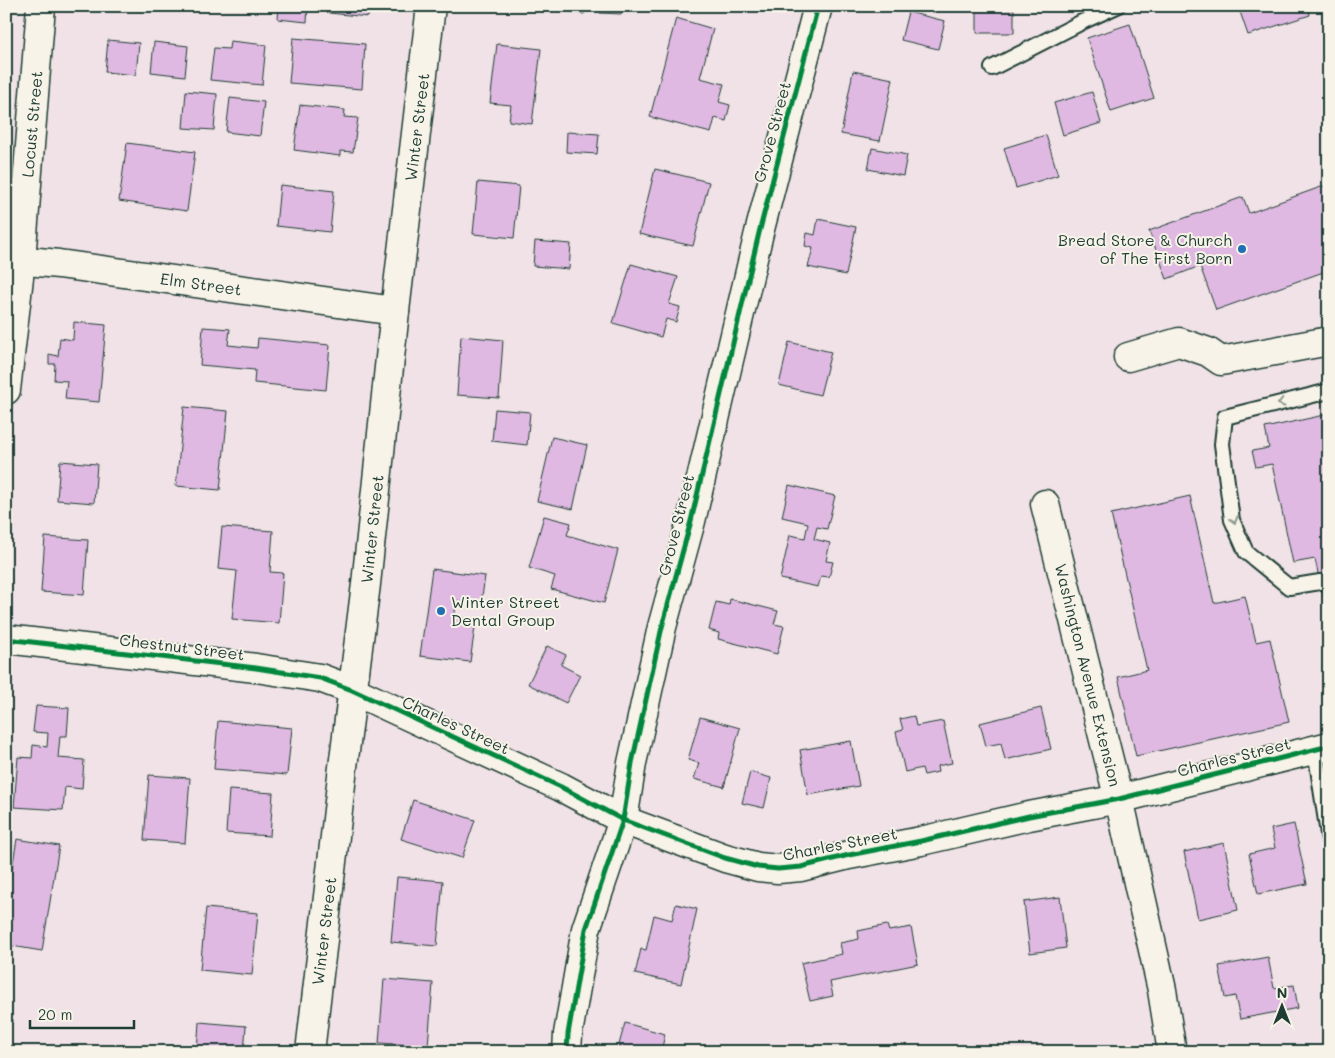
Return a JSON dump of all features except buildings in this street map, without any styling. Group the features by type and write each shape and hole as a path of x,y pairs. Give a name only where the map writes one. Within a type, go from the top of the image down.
{"street":[{"name":"Locust Street","path":"6,390 14,259 42,6"},
{"name":"Winter Street","path":"310,1052 367,574 395,311 431,6"},
{"name":"Grove Street","path":"567,1052 568,1034 586,929 623,820 632,763 662,627 691,521 759,233 818,6"},
{"name":"Elm Street","path":"14,259 395,311"},
{"path":"1128,357 1179,342 1208,352 1221,361 1329,341"},
{"name":"Washington Avenue Extension","path":"1045,504 1119,799 1162,990 1172,1052"},
{"name":"Chestnut Street","path":"6,639 256,668 320,678 352,690"},
{"name":"Charles Street","path":"352,690 561,787 623,820 725,858 758,867 778,869 802,867 1029,816 1119,799 1322,748"}],"lane":[{"path":"992,68 1117,6"},
{"path":"1320,582 1289,587 1246,552 1232,520 1222,444 1225,417 1329,391"},
{"path":"1322,748 1329,841"}],"cycle path":[{"path":"567,1052 568,1034 586,929 623,820 632,763 662,627 691,521 759,233 818,6"},
{"path":"6,639 256,668 320,678 352,690 561,787 623,820 725,858 758,867 778,869 801,867 1029,816 1119,799 1329,746"}],"place":[{"name":"Bread Store & Church of The First Born","path":"1242,249"},
{"name":"Winter Street Dental Group","path":"441,611"}]}
